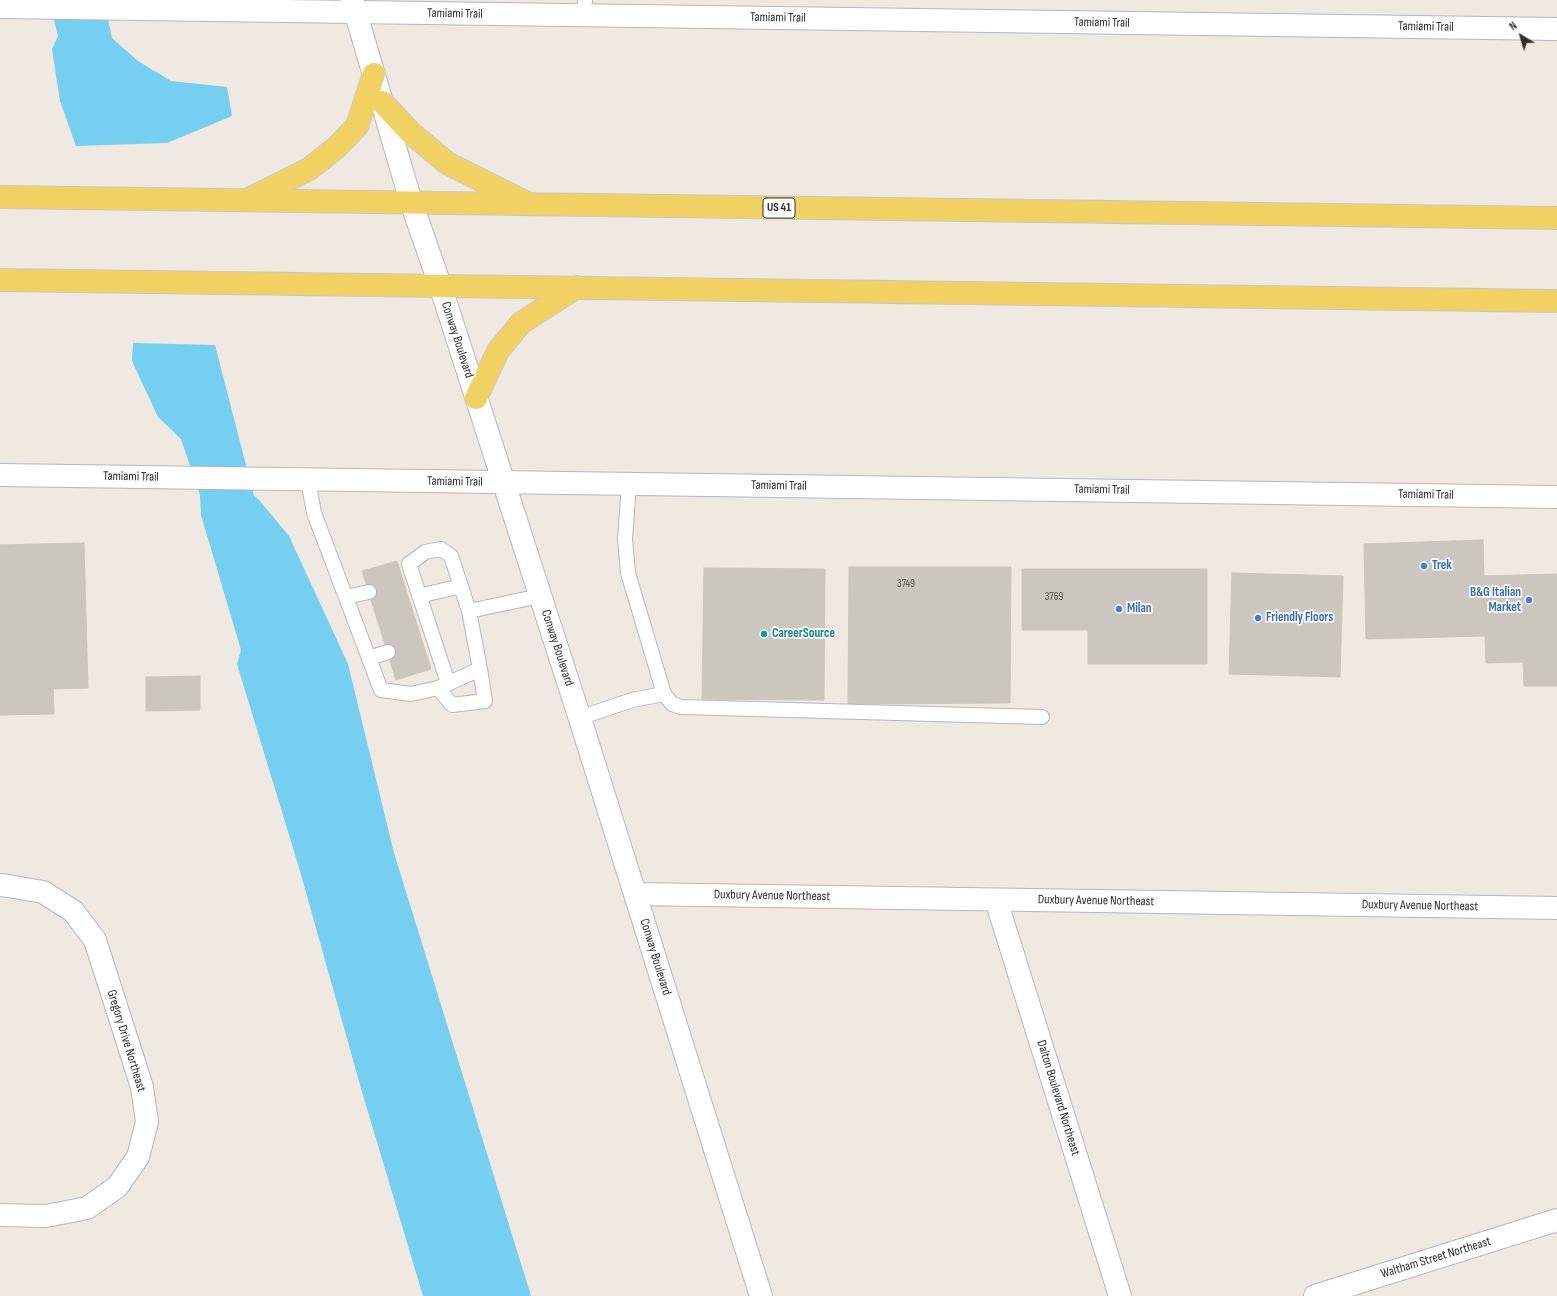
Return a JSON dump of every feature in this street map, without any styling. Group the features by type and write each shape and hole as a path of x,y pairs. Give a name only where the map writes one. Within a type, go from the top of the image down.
{"main road":[{"path":"246,200 309,169 337,147 357,126 374,74"},
{"path":"382,102 410,132 447,163 530,204"},
{"name":"US 41","path":"0,197 1557,218"},
{"path":"0,280 1557,301"},
{"path":"476,398 498,351 521,323 577,287"}],"street":[{"name":"Tamiami Trail","path":"0,7 112,10 354,6 584,8 1557,29"},
{"name":"Conway Boulevard","path":"354,6 412,202 504,482 761,1296"},
{"name":"Tamiami Trail","path":"0,475 1557,497"},
{"name":"Gregory Drive Northeast","path":"0,885 43,892 73,911 95,940 142,1087 147,1122 138,1157 117,1187 87,1208 46,1216 0,1215"},
{"name":"Duxbury Avenue Northeast","path":"635,894 1557,908"},
{"name":"Dalton Boulevard Northeast","path":"996,900 1120,1296"},
{"name":"Waltham Street Northeast","path":"1315,1296 1557,1220"}],"lane":[{"path":"308,480 314,513 381,690 411,694 443,686 480,669"},
{"path":"629,484 625,539 628,573 664,694 672,704 680,707 1042,717"},
{"path":"441,549 451,556 461,586 470,611 484,701 452,705 443,686 429,644 419,596 409,583 409,564 425,552 441,549"},
{"path":"419,596 461,586"},
{"path":"346,597 369,592"},
{"path":"470,611 540,596"},
{"path":"369,658 388,652"},
{"path":"579,718 632,700 664,694"}],"water":[{"path":"49,0 104,0 112,38 138,61 171,81 227,87 232,116 167,143 76,146 60,101 52,49 58,36"},
{"path":"133,343 215,345 254,496 289,536 348,664 394,853 531,1296 423,1296 362,1092 300,871 237,664 241,650 201,515 200,495 181,439 158,417 132,361"}],"building":[{"path":"1483,540 1484,576 1557,574 1557,686 1524,686 1523,662 1486,663 1485,636 1366,639 1364,544"},
{"path":"84,543 88,688 53,689 54,714 0,715 0,545"},
{"path":"397,561 431,669 396,680 362,571"},
{"path":"849,567 1011,567 1010,703 848,704"},
{"name":"CareerSource","path":"704,568 825,569 824,700 702,699"},
{"path":"1022,569 1207,569 1207,664 1088,664 1088,630 1022,630"},
{"path":"1232,573 1343,576 1340,677 1229,674"},
{"path":"200,676 200,710 146,711 146,677"}],"place":[{"name":"Trek","path":"1424,566"},
{"name":"B&G Italian Market","path":"1529,600"},
{"name":"Milan","path":"1119,609"},
{"name":"Friendly Floors","path":"1258,618"},
{"name":"CareerSource","path":"764,634"}]}
